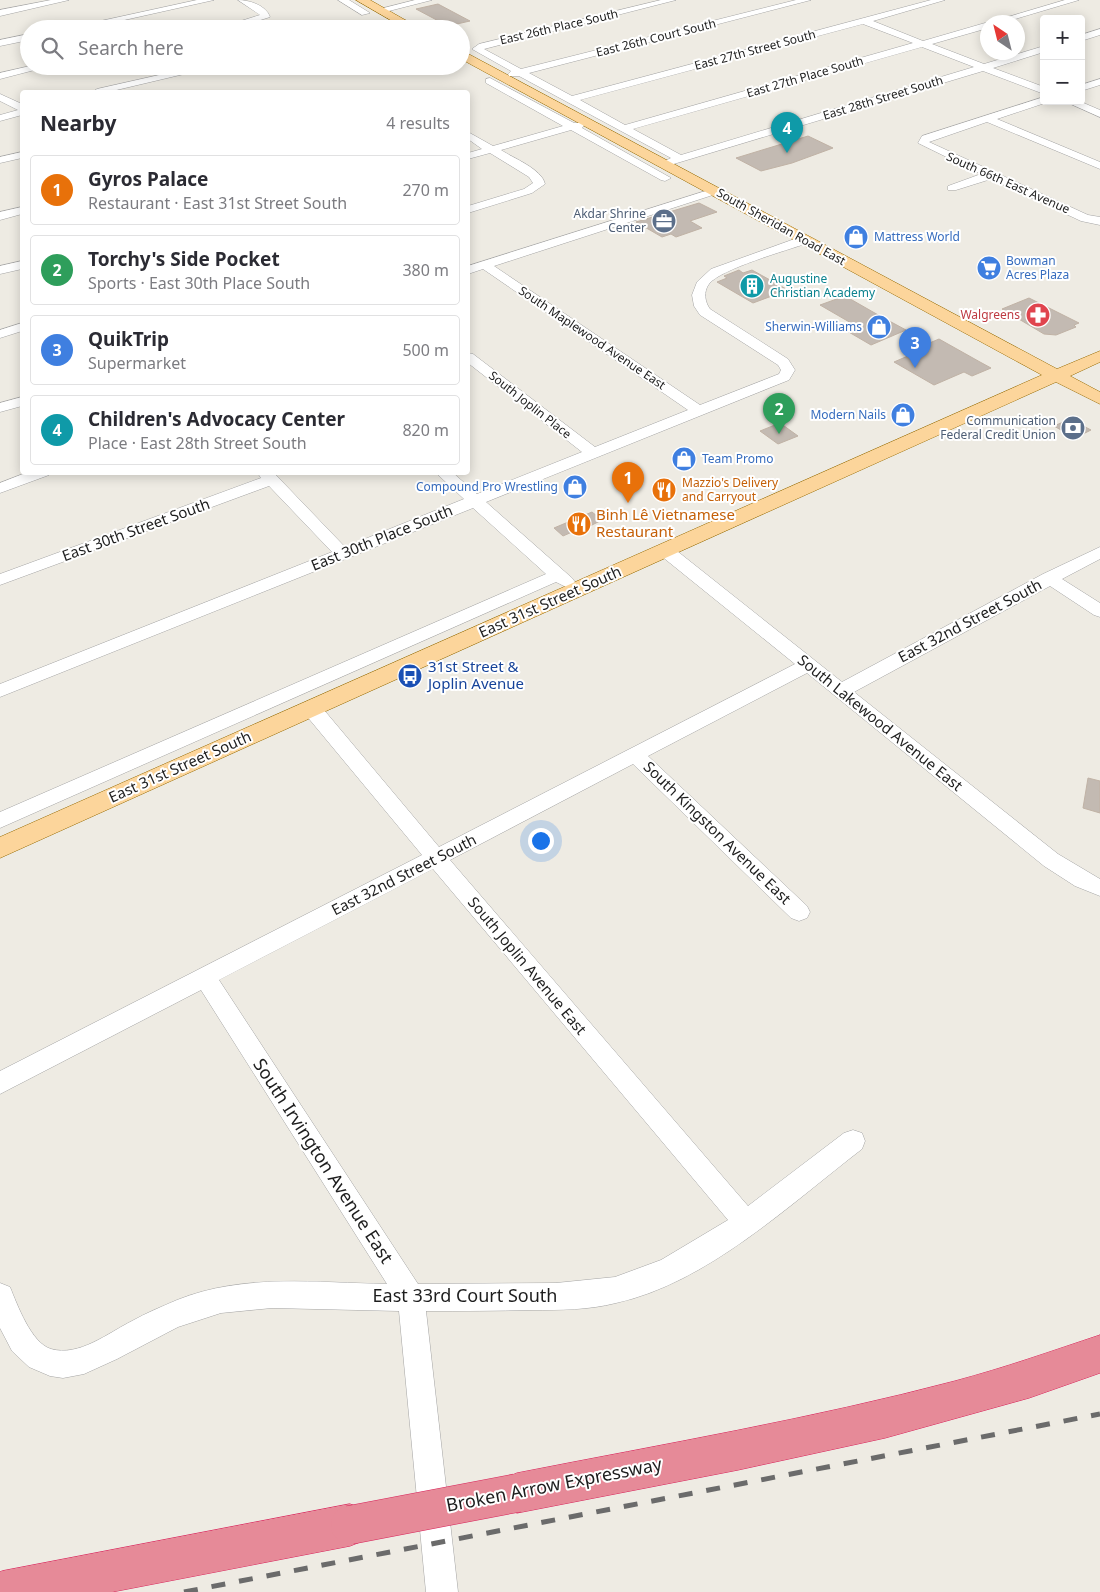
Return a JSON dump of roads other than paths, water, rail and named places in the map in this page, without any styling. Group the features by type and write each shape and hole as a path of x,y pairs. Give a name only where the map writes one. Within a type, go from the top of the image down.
{"highway":[{"name":"Broken Arrow Expressway","path":"2,1592 856,1426 964,1399 1100,1354"}],"main road":[{"path":"362,0 399,20"},
{"name":"South Sheridan Road East","path":"470,59 588,122 665,171 716,191 1100,400"},
{"name":"East 31st Street South","path":"0,848 1100,356"}],"street":[{"path":"0,13 65,0"},
{"path":"113,20 210,0"},
{"path":"242,0 264,13 266,17 254,20"},
{"path":"342,0 365,13"},
{"path":"381,10 428,0"},
{"name":"East 26th Place South","path":"519,73 477,49 482,46 672,0"},
{"name":"East 26th Court South","path":"504,77 807,0"},
{"name":"East 27th Street South","path":"569,100 941,0"},
{"path":"1021,15 1075,0"},
{"path":"887,3 904,10"},
{"path":"864,21 1040,89"},
{"name":"East 27th Place South","path":"622,128 980,27"},
{"path":"1085,37 1100,32"},
{"path":"0,43 20,39"},
{"name":"East 28th Street South","path":"665,171 680,159 1040,50"},
{"path":"0,76 20,72"},
{"path":"519,73 680,159"},
{"path":"106,90 173,75"},
{"name":"South Sheridan Road East","path":"490,82 572,127 665,171"},
{"path":"1085,87 1100,82"},
{"path":"0,96 20,107"},
{"path":"987,118 1040,101"},
{"path":"1079,105 1100,114"},
{"path":"0,118 20,113"},
{"path":"987,118 1100,166"},
{"name":"South 66th East Avenue","path":"987,118 922,141 927,146 990,175 1098,221"},
{"path":"470,155 588,122"},
{"path":"470,136 533,175 538,179 539,184 528,192 470,209"},
{"path":"0,160 20,155"},
{"path":"952,188 990,175"},
{"path":"470,269 716,191"},
{"path":"0,216 20,211"},
{"name":"East 30th Place South","path":"0,691 777,380 787,374 788,370 783,362 705,312 698,302 700,286 713,274 727,267 804,240"},
{"path":"0,270 20,265"},
{"name":"South Maplewood Avenue East","path":"485,265 699,411"},
{"path":"0,334 20,328"},
{"name":"South Joplin Place","path":"470,359 593,453"},
{"path":"0,408 20,402"},
{"path":"0,488 36,475"},
{"path":"445,475 576,590"},
{"path":"268,476 343,554"},
{"name":"East 30th Street South","path":"0,580 268,476"},
{"name":"South Lakewood Avenue East","path":"666,550 1051,860 1082,880 1100,888"},
{"name":"East 32nd Street South","path":"840,691 1100,552"},
{"name":"East 31st Street South","path":"0,820 558,574"},
{"path":"1049,578 1100,611"},
{"name":"East 32nd Street South","path":"0,1083 808,665"},
{"name":"South Joplin Avenue East","path":"312,709 436,858 745,1221"},
{"name":"South Kingston Avenue East","path":"635,755 799,912"},
{"name":"South Irvington Avenue East","path":"205,977 411,1297 442,1592"},
{"name":"East 33rd Court South","path":"0,1296 16,1333 30,1351 46,1362 66,1365 89,1358 153,1324 228,1298 281,1294 484,1299 570,1296 611,1292 643,1282 670,1269 745,1221 853,1141"}],"railway":[{"path":"184,1592 1100,1414"}],"place":[{"name":"Children's Advocacy Center","path":"787,153"},
{"name":"Akdar Shrine Center","path":"664,221"},
{"name":"Mattress World","path":"856,237"},
{"name":"Bowman Acres Plaza","path":"989,268"},
{"name":"Augustine Christian Academy","path":"752,286"},
{"name":"Walgreens","path":"1038,315"},
{"name":"Sherwin-Williams","path":"879,327"},
{"name":"QuikTrip","path":"915,368"},
{"name":"Modern Nails","path":"903,415"},
{"name":"Communication Federal Credit Union","path":"1073,428"},
{"name":"Torchy's Side Pocket","path":"779,434"},
{"name":"Team Promo","path":"684,459"},
{"name":"Compound Pro Wrestling","path":"575,487"},
{"name":"Mazzio's Delivery and Carryout","path":"664,490"},
{"name":"Gyros Palace","path":"628,503"},
{"name":"Binh Lê Vietnamese Restaurant","path":"579,524"},
{"name":"31st Street & Joplin Avenue","path":"410,676"}]}
